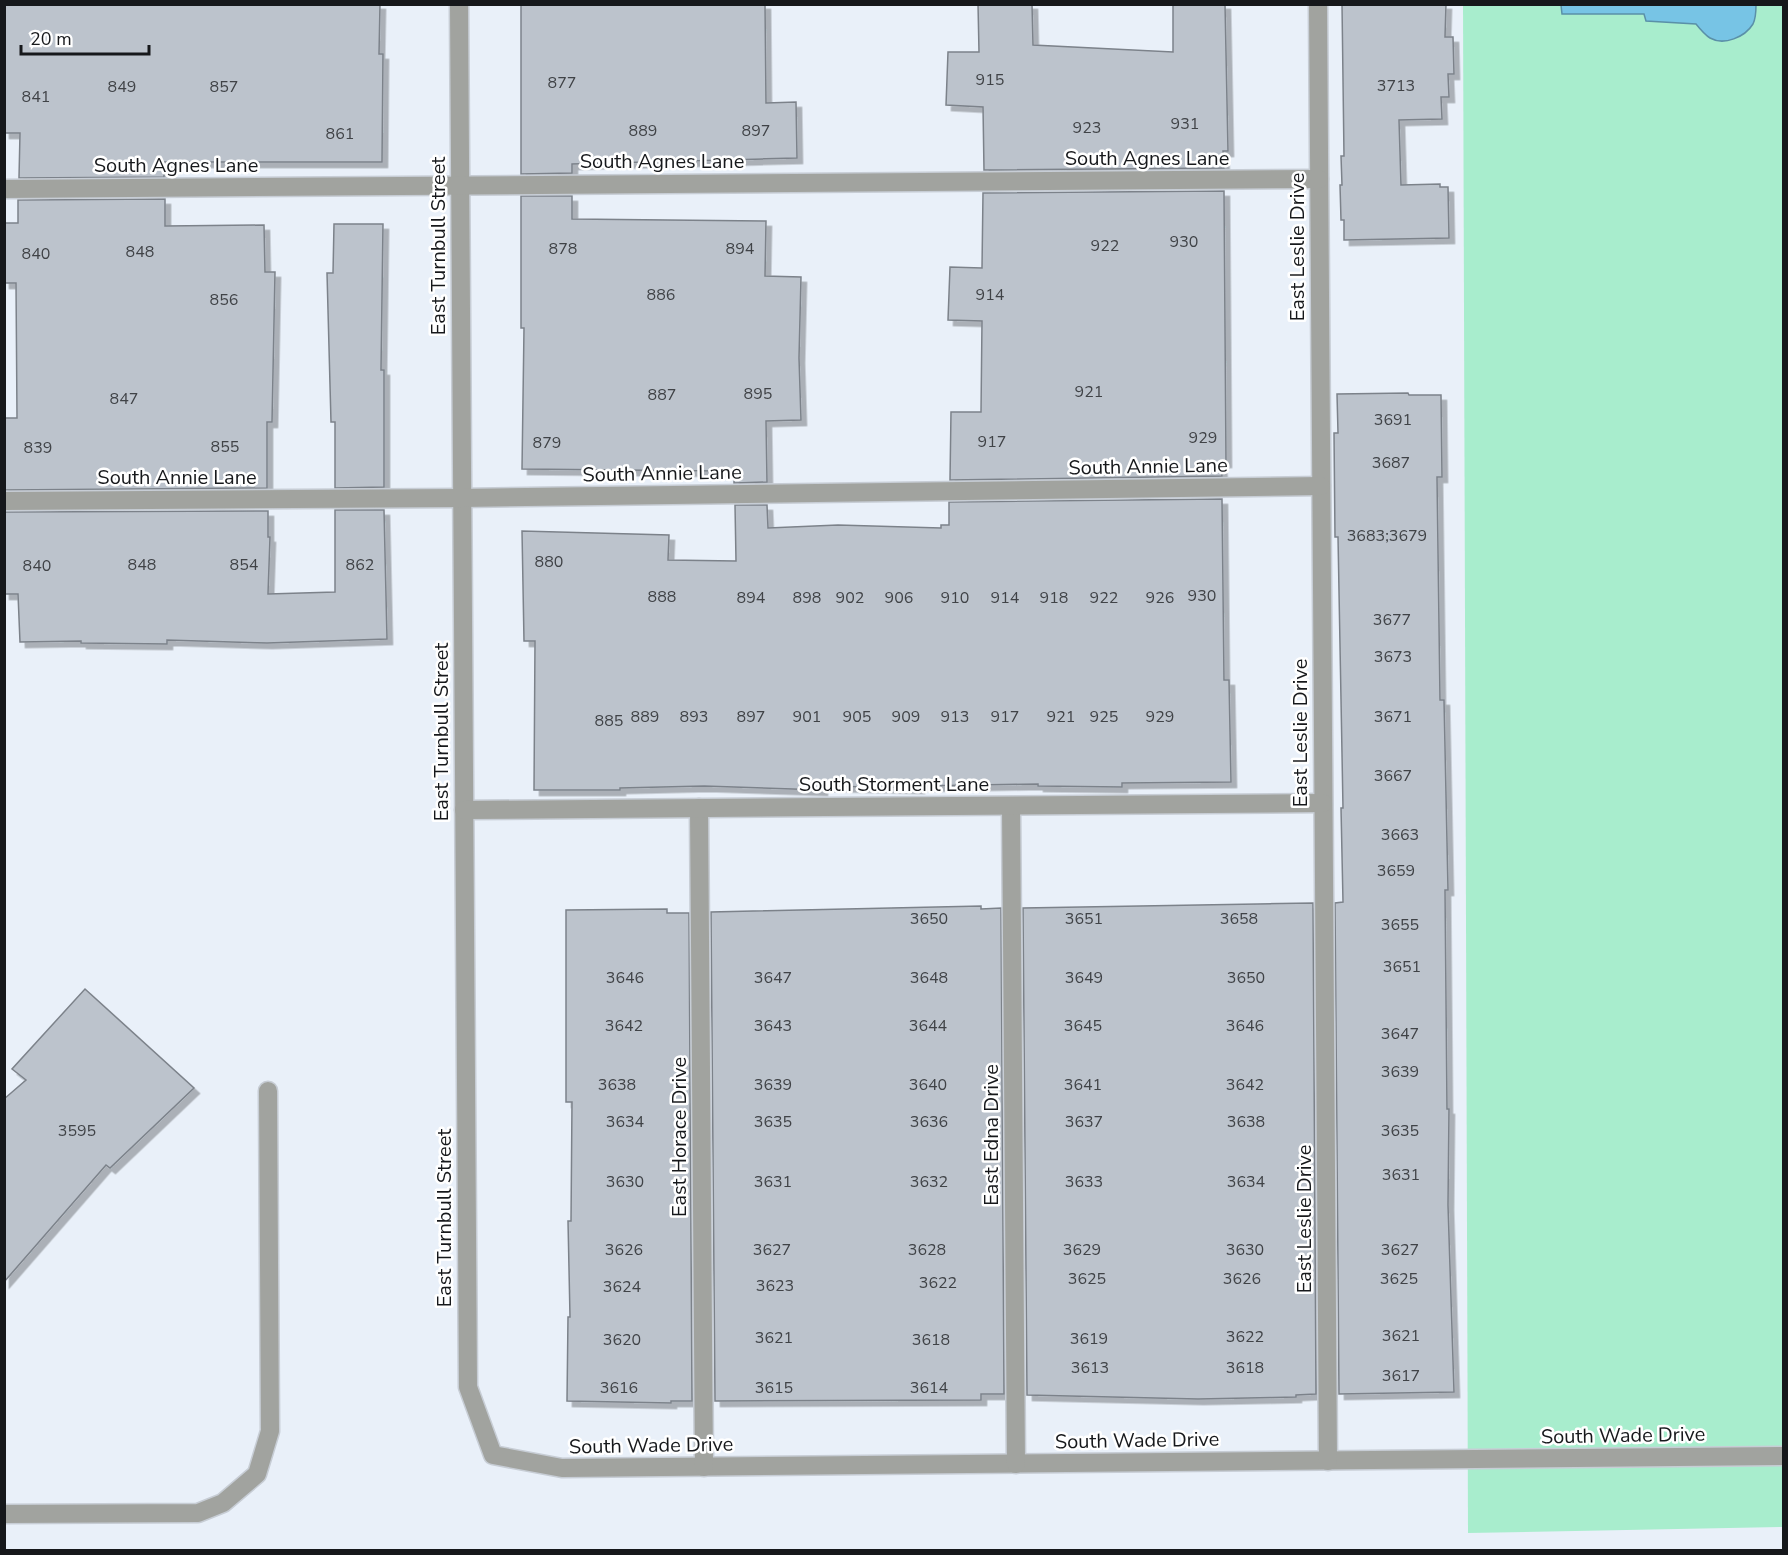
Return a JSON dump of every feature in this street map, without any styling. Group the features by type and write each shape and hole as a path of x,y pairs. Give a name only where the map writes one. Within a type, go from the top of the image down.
{"street":[{"name":"East Turnbull Street","path":"459,4 468,1387 493,1455"},
{"name":"East Leslie Drive","path":"1318,4 1328,1461"},
{"name":"South Agnes Lane","path":"4,189 1319,179"},
{"name":"South Annie Lane","path":"4,501 462,498 1321,486"},
{"name":"South Storment Lane","path":"464,810 1323,803"},
{"name":"East Edna Drive","path":"1011,806 1016,1464"},
{"name":"East Horace Drive","path":"699,808 704,1467"},
{"path":"4,1515 198,1513 223,1503 257,1474 270,1431 268,1091"},
{"name":"South Wade Drive","path":"493,1455 562,1468 1784,1456"}],"green space":[{"path":"1463,5 1783,5 1783,1527 1468,1533"}],"water":[{"path":"1756,4 1756,10 1754,22 1745,33 1728,41 1721,41 1704,34 1696,24 1646,21 1644,14 1562,14 1561,5"}],"building":[{"path":"4,4 380,4 379,54 383,54 382,162 164,162 164,177 19,178 20,133 4,133"},
{"path":"521,4 765,4 766,103 796,102 797,158 572,164 572,173 521,174"},
{"path":"978,4 1032,4 1033,45 1173,52 1173,4 1225,4 1228,151 1223,151 1224,168 984,170 983,107 946,105 948,52 979,52"},
{"path":"1342,4 1446,4 1445,37 1453,37 1454,74 1448,74 1449,97 1441,97 1442,119 1399,120 1401,185 1440,184 1440,187 1448,187 1449,238 1344,240 1340,185 1342,185 1341,156 1344,156"},
{"path":"1224,191 1226,462 1221,462 1222,476 950,480 951,412 981,412 982,321 948,320 950,267 982,268 983,193"},
{"path":"521,196 572,196 572,219 766,221 765,276 801,277 799,358 801,420 766,421 767,482 734,483 734,472 718,471 522,469 524,328 521,328"},
{"path":"165,199 165,226 264,225 265,272 275,272 272,422 267,422 267,488 4,490 4,418 17,418 16,283 4,283 4,223 18,223 18,200"},
{"path":"334,224 383,224 381,370 384,370 384,487 335,488 335,422 331,422 327,273 333,273"},
{"path":"1408,393 1409,395 1441,395 1442,477 1437,477 1440,700 1444,700 1448,890 1445,890 1447,1109 1449,1109 1448,1205 1454,1392 1339,1394 1335,903 1343,902 1341,808 1343,808 1334,433 1338,433 1337,394"},
{"path":"1222,499 1224,680 1229,680 1231,782 1122,783 1122,787 1038,786 1038,784 919,786 919,788 822,786 822,790 704,786 620,788 620,790 534,790 535,641 524,641 522,531 669,535 668,560 736,561 735,505 767,505 768,528 838,525 941,528 941,525 949,525 949,502"},
{"path":"335,510 384,510 387,639 267,643 167,640 167,644 81,643 81,641 20,642 18,594 4,594 4,512 268,511 268,537 270,537 268,594 335,592"},
{"path":"1313,903 1316,1394 1296,1395 1296,1397 1198,1399 1027,1395 1023,908"},
{"path":"981,906 981,909 1001,908 1004,1394 981,1394 981,1400 715,1401 711,912"},
{"path":"667,909 667,913 689,913 692,1401 671,1401 671,1403 567,1401 568,1317 570,1317 568,1221 571,1221 572,1102 566,1102 566,910"},
{"path":"85,989 194,1088 110,1168 106,1165 4,1282 4,1099 26,1080 12,1069"}]}
